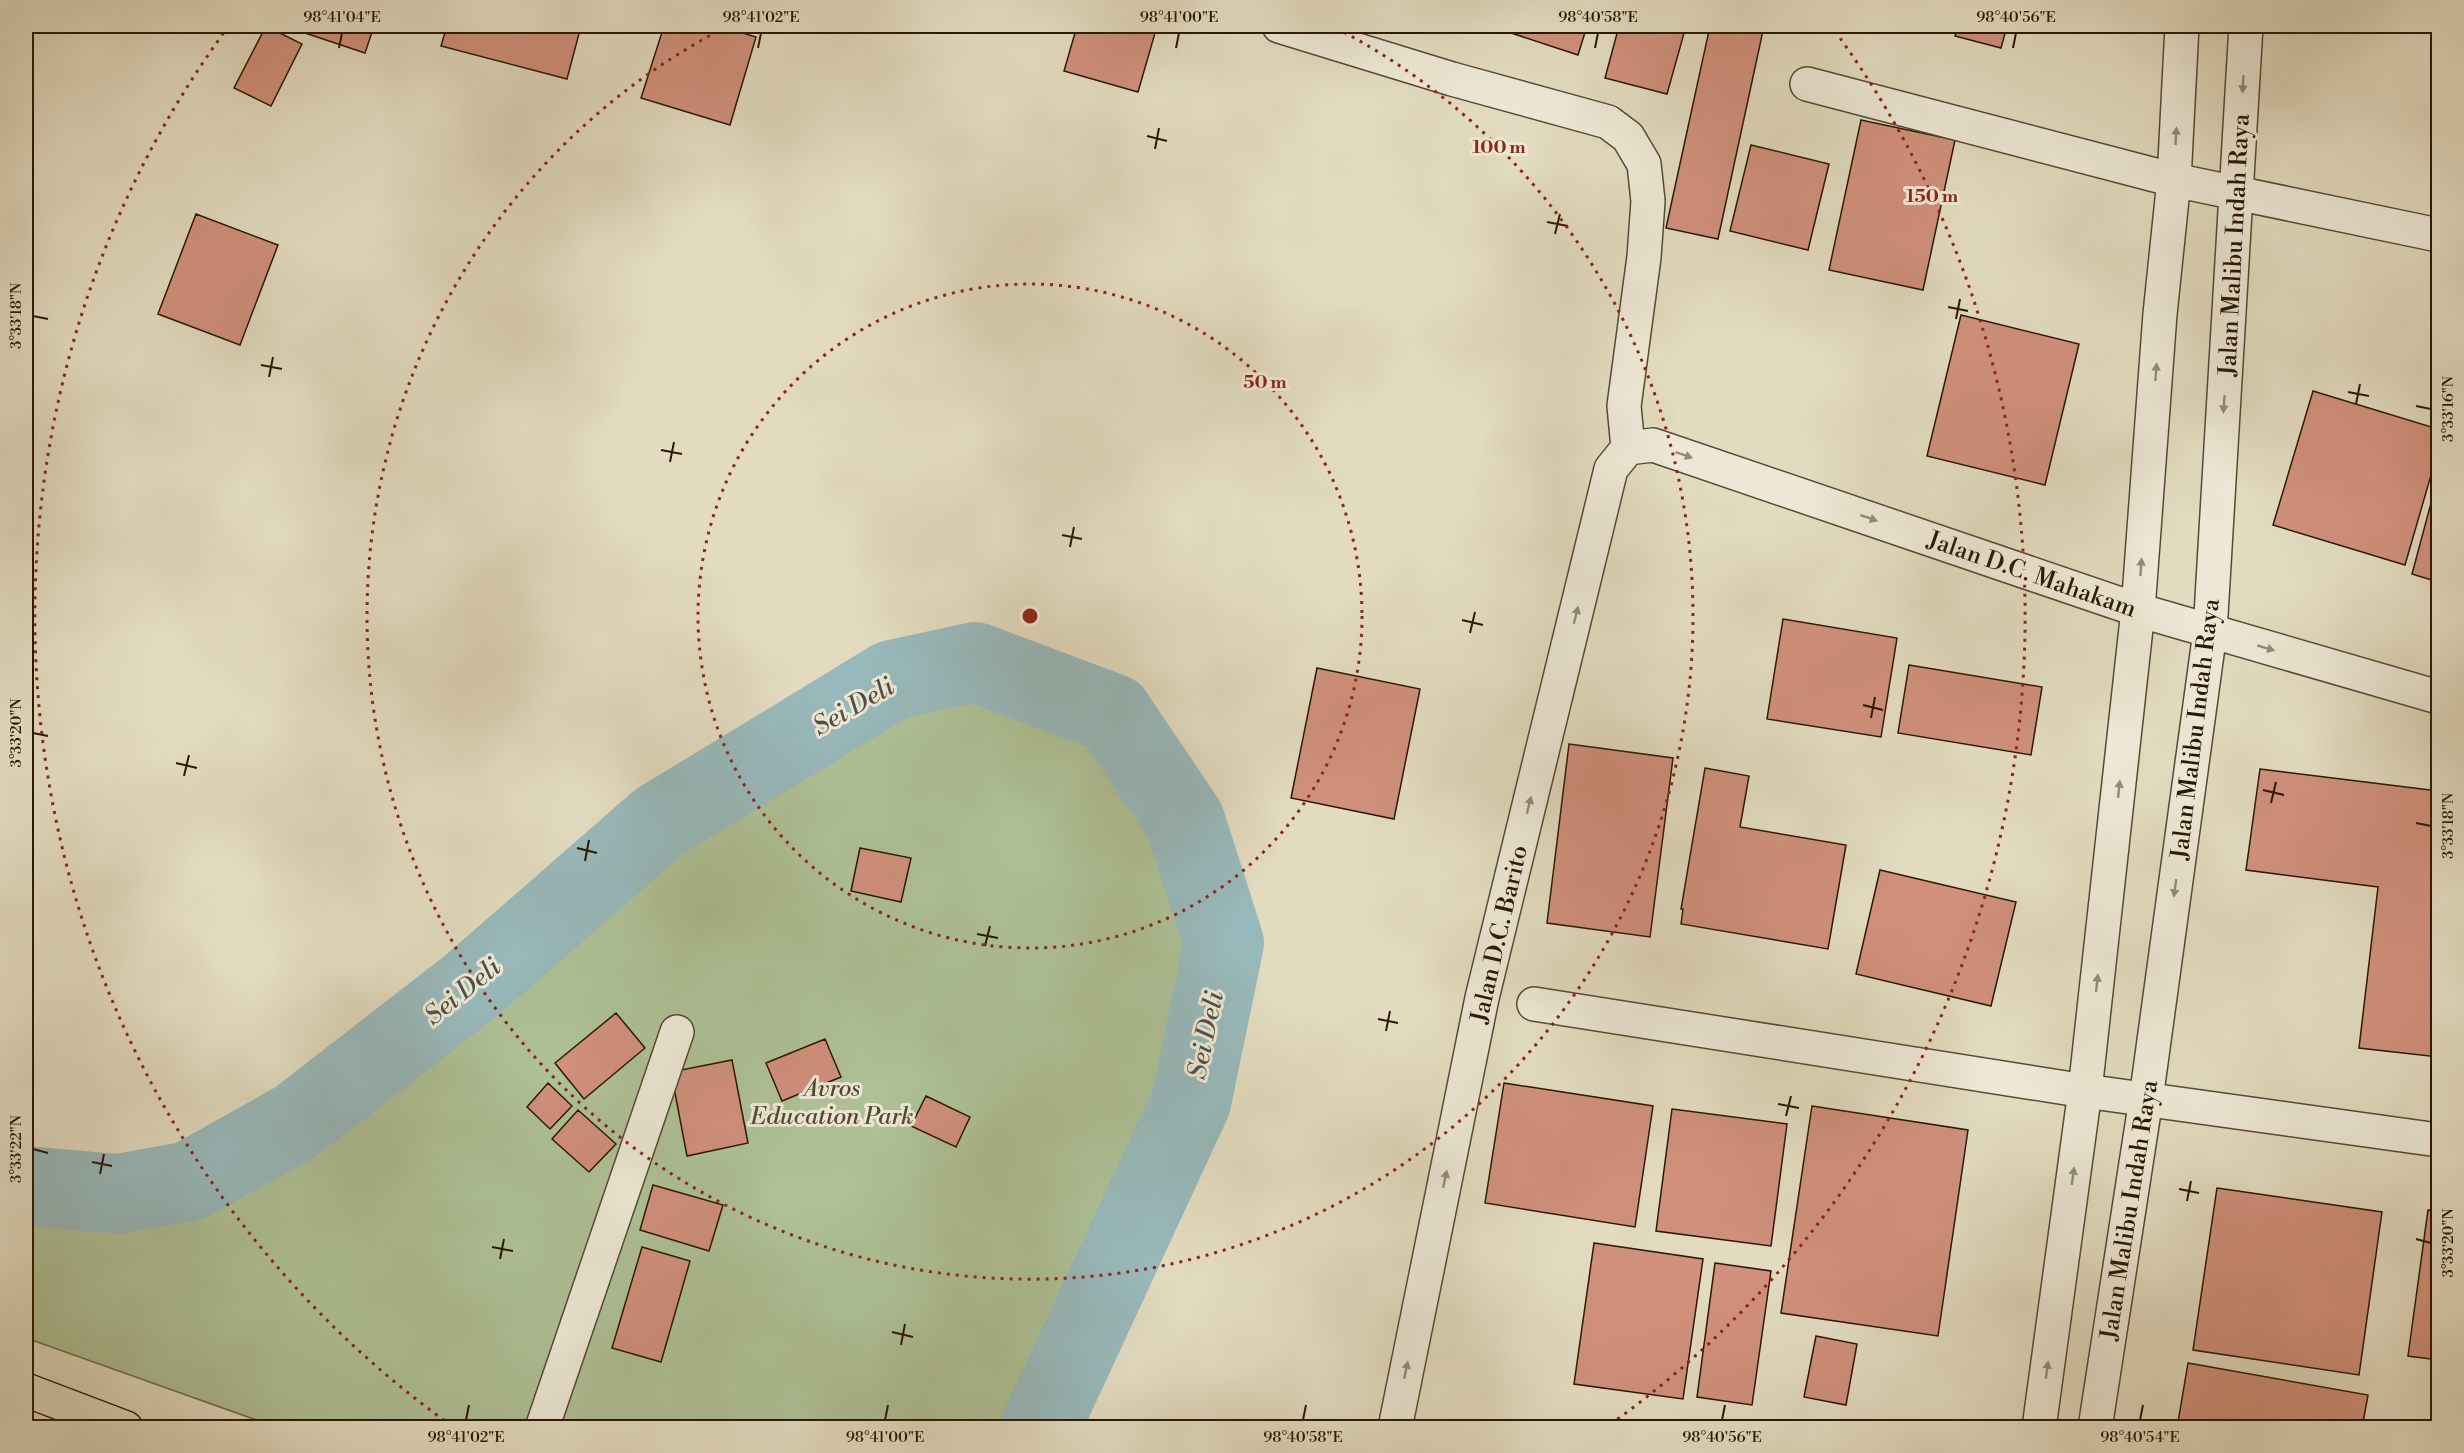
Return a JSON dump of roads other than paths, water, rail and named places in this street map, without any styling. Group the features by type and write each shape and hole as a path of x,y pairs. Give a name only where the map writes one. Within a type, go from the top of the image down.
{"main road":[{"path":"26,1390 126,1428"}],"street":[{"path":"1280,26 1452,80 1608,122 1629,137 1644,164 1648,201 1624,406 1628,448"},
{"path":"2039,1428 2085,1091 2138,610 2160,314 2174,180 2182,26"},
{"name":"Jalan Malibu Indah Raya","path":"2095,1428 2146,1099 2210,632 2246,26"},
{"path":"1807,84 2174,180 2439,235"},
{"name":"Jalan D.C. Mahakam","path":"1628,448 1653,445 2138,610 2439,697"},
{"name":"Jalan D.C. Barito","path":"1395,1428 1482,998 1611,469 1628,448"},
{"path":"1534,1004 2085,1091 2439,1140"},
{"path":"542,1428 677,1032"}],"waterway":[{"name":"Sei Deli","path":"26,1186 118,1194 190,1181 297,1121 471,986 659,822 892,680 975,662 1113,714 1185,821 1224,943 1191,1102 1040,1428"}],"park label":[{"name":"Avros Education Park","path":"832,1102"}]}
